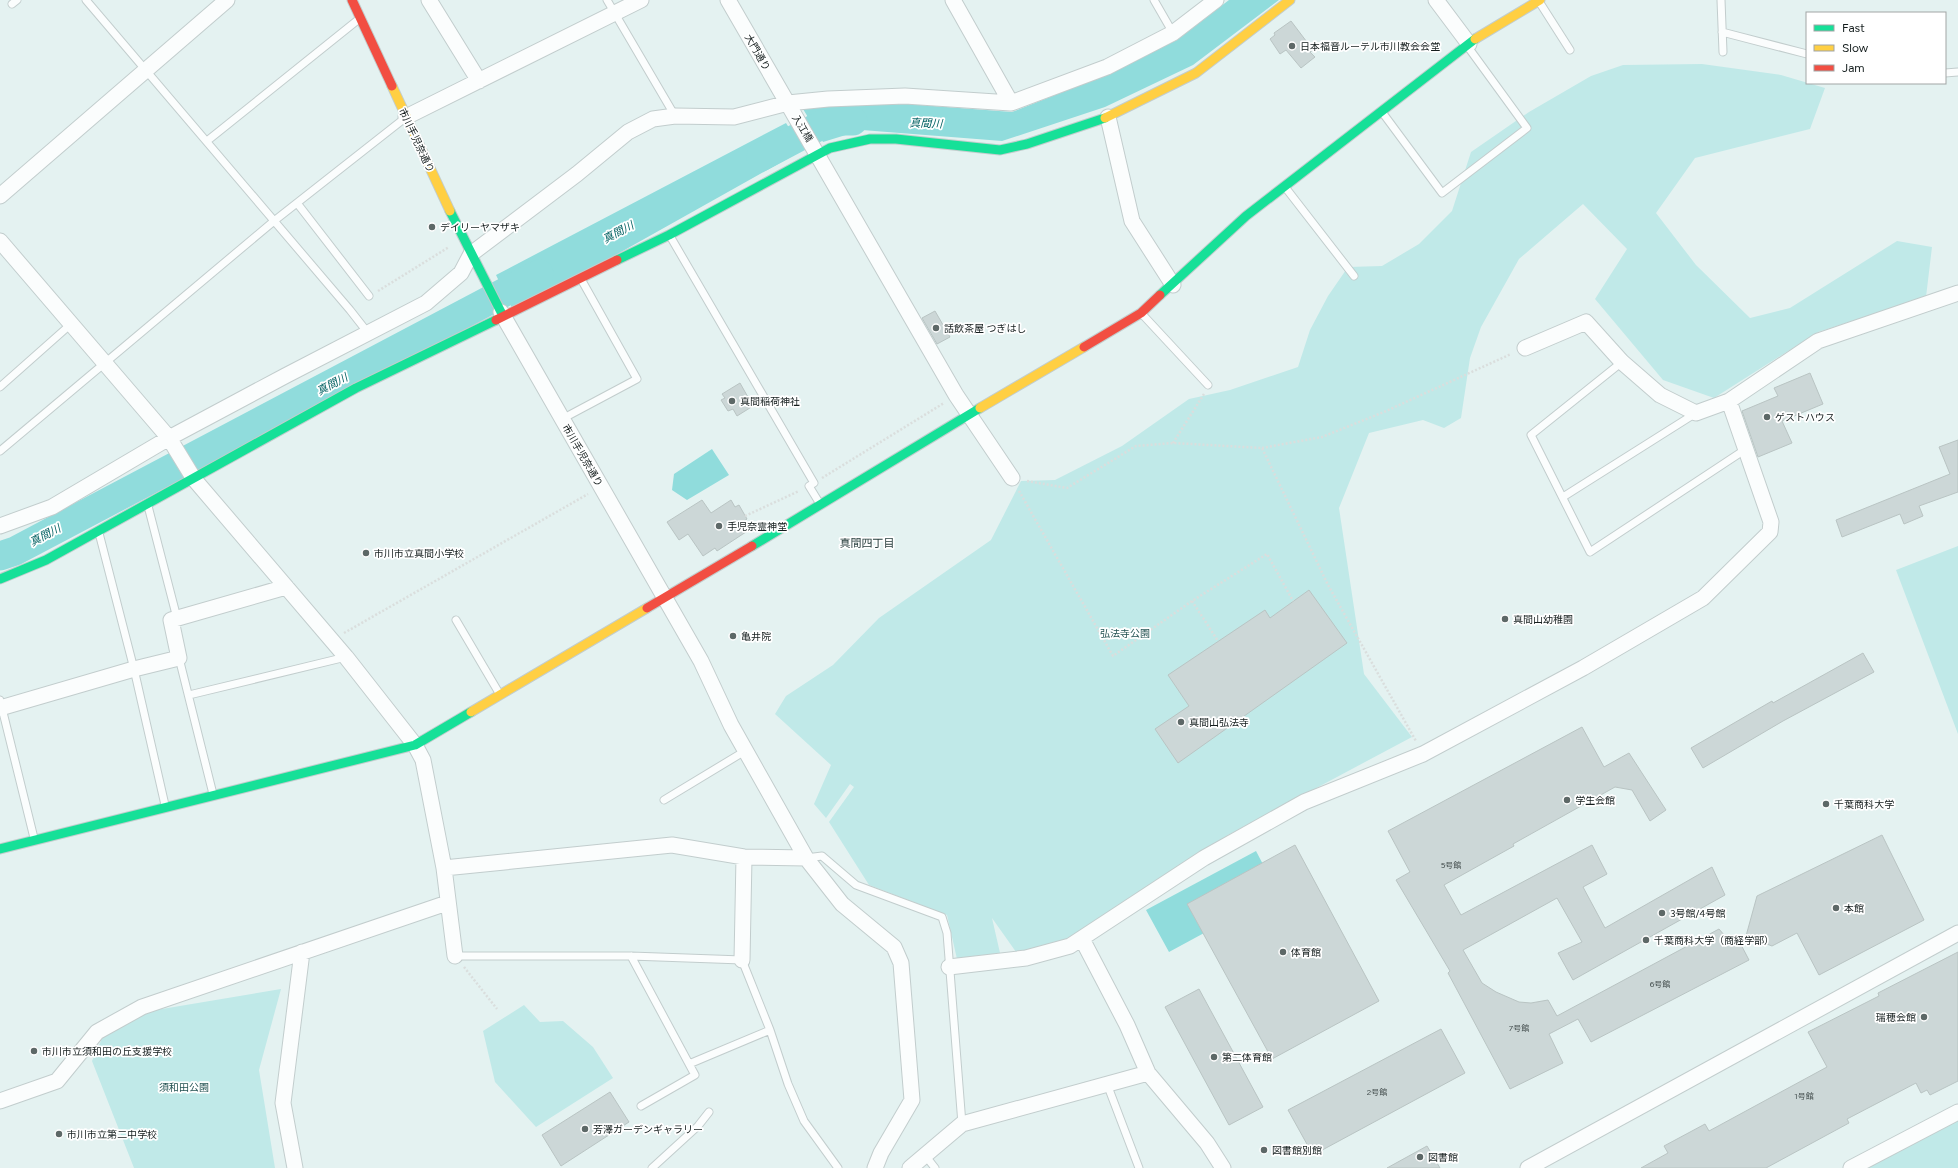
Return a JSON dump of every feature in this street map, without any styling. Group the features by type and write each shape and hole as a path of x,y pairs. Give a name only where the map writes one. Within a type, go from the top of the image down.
{"street":[{"path":"0,196 147,71 227,0"},
{"name":"市川手児奈通り","path":"352,0 484,280 664,599 701,661 731,726 806,858 842,904 894,946 901,963 912,1100 880,1153 875,1168"},
{"path":"429,0 479,81"},
{"path":"406,117 641,0"},
{"name":"大門通り","path":"728,0 788,103"},
{"path":"953,0 1011,103"},
{"path":"0,526 52,507 169,438 426,303 461,273 471,254 577,174 628,132 653,119 675,116 734,117 788,103 828,99 905,96 1011,103 1107,67 1173,33 1216,0"},
{"path":"0,579 46,560 356,388 503,314 581,279 670,235 818,153 830,148 870,139 896,138 1000,150 1027,144 1108,117 1196,73 1290,0"},
{"path":"1436,0 1468,44"},
{"path":"0,849 415,745 822,506 970,414 1141,313 1246,216 1284,185 1468,44 1539,0"},
{"name":"入江橋","path":"788,103 956,395 1012,478"},
{"path":"1108,117 1132,221 1173,285"},
{"path":"0,241 169,438 194,479 242,533 332,640 415,745 423,760 444,868 447,903 455,956"},
{"path":"1525,348 1586,322 1622,362 1660,395 1696,413 1729,401 1818,341 1958,293"},
{"path":"949,967 1026,958 1070,946 1204,858 1304,802 1423,754 1583,668 1703,598 1770,532 1771,522 1729,401"},
{"path":"1,705 179,658 170,620 286,587"},
{"path":"444,868 672,845 744,857 806,858"},
{"path":"742,960 744,857"},
{"path":"0,1101 57,1081 97,1032 142,1007 447,903"},
{"path":"1528,1168 1958,933"},
{"path":"1082,939 1127,1025 1148,1073 1207,1143 1223,1168"},
{"path":"295,1168 283,1103 302,952"},
{"path":"910,1168 924,1154 962,1124 1148,1073"},
{"path":"1851,1168 1958,1112"}],"lane":[{"path":"86,0 368,333"},
{"path":"607,0 675,116"},
{"path":"1154,0 1173,33"},
{"path":"1539,0 1570,50"},
{"path":"1721,0 1723,52"},
{"path":"207,142 360,18"},
{"path":"1722,32 1806,54"},
{"path":"1381,110 1442,193 1527,128 1468,44"},
{"path":"1946,73 1958,72"},
{"path":"0,451 274,221 406,117"},
{"path":"1284,185 1354,276"},
{"path":"297,203 369,296"},
{"path":"670,235 822,506"},
{"path":"562,419 637,379 581,279"},
{"path":"1141,313 1208,385"},
{"path":"0,387 71,324"},
{"path":"1622,362 1531,436 1590,552 1746,449"},
{"path":"1563,497 1696,413"},
{"path":"148,504 177,618"},
{"path":"98,531 134,669 166,807"},
{"path":"456,620 500,695"},
{"path":"189,695 346,657"},
{"path":"179,658 214,795"},
{"path":"1,705 35,840"},
{"path":"664,800 746,751"},
{"path":"806,858 822,856 856,885 942,918 947,933 962,1124"},
{"path":"455,956 632,956 742,960 770,1030 788,1084 804,1121 838,1168"},
{"path":"632,956 695,1075 641,1106"},
{"path":"689,1064 770,1030"},
{"path":"1107,1084 1139,1168"},
{"path":"652,1168 698,1126 709,1112"},
{"path":"924,1154 935,1168"}],"path":[{"path":"369,296 463,238"},
{"path":"1012,478 1067,488 1136,446 1173,443 1262,448 1322,437 1384,412 1525,348"},
{"path":"1173,443 1200,402 1208,385"},
{"path":"745,516 811,484 956,395"},
{"path":"1262,448 1328,585 1423,754"},
{"path":"1012,478 1113,656 1192,601 1267,554 1293,601"},
{"path":"332,640 601,487"},
{"path":"1192,601 1218,641"},
{"path":"455,956 497,1009"}],"green space":[{"name":"弘法寺公園","path":"1702,64 1781,75 1806,82 1806,84 1825,88 1810,129 1695,158 1656,213 1696,265 1750,318 1790,308 1897,241 1932,247 1926,297 1818,332 1714,398 1663,380 1595,299 1627,249 1583,204 1519,259 1481,327 1470,358 1461,418 1444,428 1423,420 1369,433 1339,508 1364,674 1412,737 1228,835 1085,930 1021,959 992,918 1000,953 957,959 947,915 869,885 829,822 854,787 850,784 826,818 814,804 831,765 775,714 786,696 833,665 879,618 991,540 1021,481 1055,480 1122,446 1189,399 1230,390 1298,367 1310,330 1328,296 1348,267 1382,266 1419,244 1452,211 1471,152 1529,112 1591,76 1623,65"},
{"path":"1958,546 1958,734 1896,570"},
{"name":"須和田公園","path":"281,989 259,1070 275,1168 134,1168 92,1061 104,1034 144,1012"},
{"path":"524,1005 540,1022 563,1021 593,1047 613,1078 536,1127 495,1082 483,1031"},
{"path":"1958,1112 1958,1168 1854,1168"}],"water":[{"path":"1229,0 1279,0 1193,65 1105,107 1002,141 862,130 823,142 803,109 829,106 907,104 1012,112 1093,80 1177,40"},
{"path":"786,123 803,150 514,312 496,275"},
{"path":"712,449 729,475 687,500 672,490 674,474"},
{"path":"1256,851 1278,893 1169,952 1146,910"}],"building":[{"name":"日本福音ルーテル市川教会会堂","path":"1291,21 1313,50 1310,52 1315,57 1301,68 1286,50 1280,54 1270,39 1275,35 1274,33"},
{"name":"話飲茶屋 つぎはし","path":"935,311 950,337 937,344 922,318"},
{"name":"ゲストハウス","path":"1810,373 1823,404 1782,421 1792,443 1758,457 1742,411 1778,396 1774,388"},
{"path":"740,383 753,406 737,416 733,409 728,411 721,400 725,398 722,394"},
{"path":"1958,440 1958,492 1919,506 1923,516 1904,524 1900,514 1842,537 1836,520 1950,474 1939,447"},
{"name":"手児奈霊神堂","path":"702,500 711,513 731,500 735,507 739,505 747,519 743,522 749,530 717,551 715,548 703,556 688,534 679,540 667,522"},
{"path":"1309,590 1347,643 1178,763 1155,729 1189,706 1168,675 1265,610 1270,618"},
{"path":"1863,653 1874,672 1783,721 1703,768 1691,748 1772,701 1773,703"},
{"path":"1582,727 1604,767 1629,753 1666,810 1650,821 1632,790 1615,787 1513,844 1514,846 1444,885 1461,915 1592,845 1607,874 1583,887 1605,928 1712,867 1725,895 1573,980 1558,953 1582,942 1557,898 1463,950 1482,983 1496,992 1519,1002 1531,1003 1548,1000 1557,1016 1719,929 1731,943 1738,939 1749,960 1591,1042 1578,1019 1549,1034 1563,1063 1510,1089 1448,973 1450,971 1396,880 1410,872 1388,831"},
{"name":"本館","path":"1882,835 1924,920 1819,975 1797,933 1772,946 1746,936 1757,896"},
{"name":"体育館","path":"1295,845 1379,1001 1272,1059 1187,904"},
{"path":"1958,952 1958,1081 1930,1095 1927,1090 1921,1093 1916,1083 1847,1119 1849,1123 1766,1168 1641,1168 1668,1153 1664,1146 1705,1124 1709,1131 1827,1067 1808,1032 1879,996 1878,993"},
{"name":"第二体育館","path":"1199,989 1263,1107 1229,1125 1165,1007"},
{"path":"1441,1029 1465,1073 1313,1155 1288,1110"},
{"name":"芳澤ガーデンギャラリー","path":"610,1092 629,1122 561,1166 542,1135"},
{"name":"図書館","path":"1427,1146 1440,1168 1387,1168"}],"waterway":[{"name":"真間川","path":"761,157 829,121 853,121"},
{"name":"真間川","path":"0,556 15,551 539,274"}],"traffic: fast":[{"path":"1160,295 1246,216 1475,39"},
{"path":"617,260 669,235 830,148 870,139 896,139 1000,150 1027,144 1105,118"},
{"path":"450,211 501,312"},
{"path":"0,579 46,560 356,388 496,320"},
{"path":"752,546 980,408"},
{"path":"0,849 415,745 471,712"}],"traffic: slow":[{"path":"1105,118 1196,73 1290,0"},
{"path":"1475,39 1540,0"},
{"path":"392,86 450,211"},
{"path":"980,408 1084,347"},
{"path":"471,712 647,608"}],"traffic: jam":[{"path":"352,0 392,86"},
{"path":"496,320 617,260"},
{"path":"1084,347 1141,313 1160,295"},
{"path":"647,608 752,546"}],"place":[{"name":"日本福音ルーテル市川教会会堂","path":"1292,46"},
{"name":"デイリーヤマザキ","path":"432,227"},
{"name":"話飲茶屋 つぎはし","path":"936,328"},
{"name":"真間稲荷神社","path":"732,401"},
{"name":"ゲストハウス","path":"1767,417"},
{"name":"手児奈霊神堂","path":"719,526"},
{"name":"市川市立真間小学校","path":"366,553"},
{"name":"真間山幼稚園","path":"1505,619"},
{"name":"亀井院","path":"733,636"},
{"name":"真間山弘法寺","path":"1181,722"},
{"name":"学生会館","path":"1567,800"},
{"name":"千葉商科大学","path":"1826,804"},
{"name":"本館","path":"1836,908"},
{"name":"3号館/4号館","path":"1662,913"},
{"name":"千葉商科大学（商経学部）","path":"1646,940"},
{"name":"体育館","path":"1283,952"},
{"name":"瑞穂会館","path":"1924,1017"},
{"name":"市川市立須和田の丘支援学校","path":"34,1051"},
{"name":"第二体育館","path":"1214,1057"},
{"name":"芳澤ガーデンギャラリー","path":"585,1129"},
{"name":"市川市立第二中学校","path":"59,1134"},
{"name":"図書館別館","path":"1264,1150"},
{"name":"図書館","path":"1420,1157"}],"district":[{"name":"真間四丁目","path":"867,543"}]}
